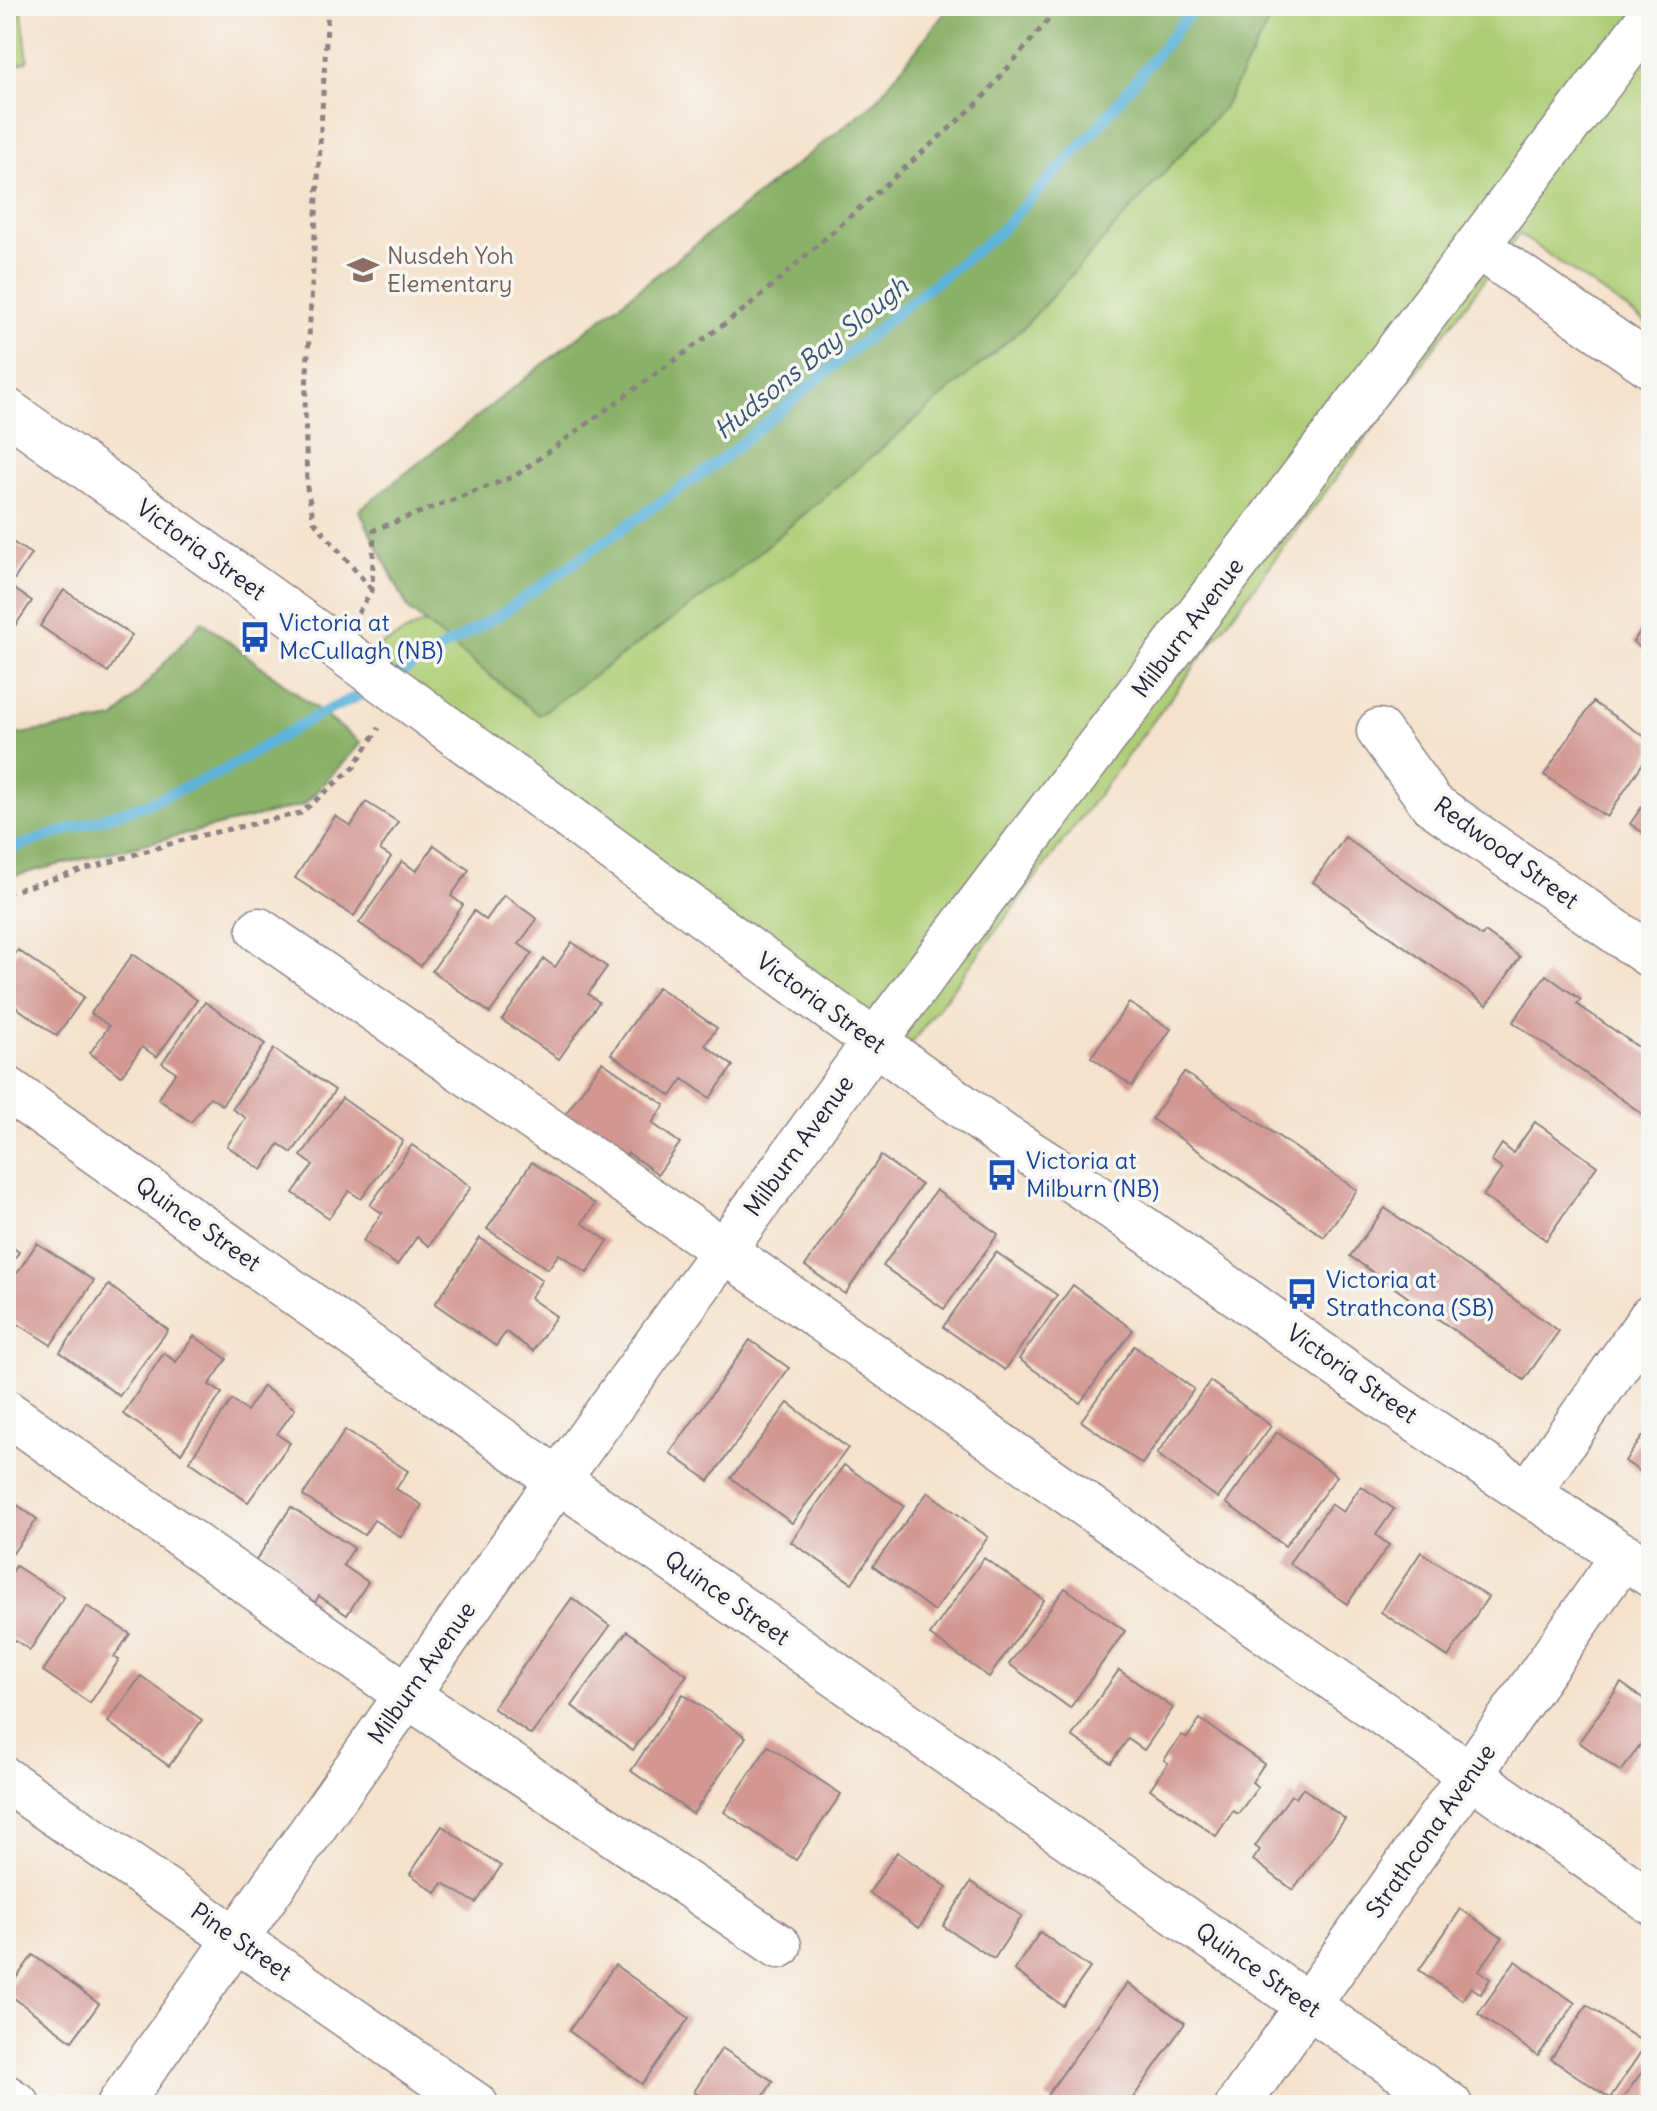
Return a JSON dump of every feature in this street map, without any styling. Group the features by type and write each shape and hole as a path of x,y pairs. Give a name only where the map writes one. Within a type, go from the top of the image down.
{"street":[{"name":"Milburn Avenue","path":"119,2105 558,1480 875,1041 1651,16"},
{"path":"1477,246 1651,366"},
{"name":"Victoria Street","path":"6,410 338,648 1003,1136 1078,1182 1391,1403 1637,1565"},
{"name":"Redwood Street","path":"1379,731 1432,804 1651,956"},
{"path":"259,930 723,1250 1651,1902"},
{"name":"Quince Street","path":"6,1088 558,1480 1450,2105"},
{"path":"1529,1492 1651,1317"},
{"path":"6,1412 407,1695 779,1946"},
{"name":"Strathcona Avenue","path":"1238,2105 1471,1775 1637,1565"},
{"name":"Pine Street","path":"6,1780 476,2105"},
{"path":"6,2097 18,2105"}],"path":[{"path":"328,6 305,407 307,488 314,521 372,590"},
{"path":"338,648 372,590 374,530 515,476 749,306 979,102 1060,6"},
{"path":"6,893 190,838 301,813 354,767 387,715"}],"green space":[{"path":"21,6 28,61 6,68 6,7"},
{"path":"950,6 1277,6 1224,107 1024,327 729,578 539,715 409,610 359,510 874,103"},
{"path":"1171,6 1651,6 1651,326 1519,234 905,1052 352,660 694,483"},
{"path":"202,621 361,743 304,805 13,876 6,882 6,736 115,719"}],"building":[{"path":"6,538 31,554 10,586 32,601 6,639"},
{"path":"64,590 132,635 108,672 40,626"},
{"path":"1651,615 1651,655 1633,642"},
{"path":"1593,702 1651,741 1651,751 1607,817 1544,775"},
{"path":"1651,793 1651,838 1630,824"},
{"path":"366,802 398,822 380,850 391,857 354,916 295,878 335,816 351,826"},
{"path":"1345,837 1482,936 1485,932 1520,957 1487,1005 1313,882"},
{"path":"434,845 469,870 451,896 463,905 421,966 359,923 402,861 416,871"},
{"path":"504,895 537,919 519,944 532,953 490,1013 432,971 474,911 486,920"},
{"path":"572,942 607,967 588,994 599,1002 559,1059 502,1020 544,959 555,967"},
{"path":"18,950 84,997 57,1036 6,1000 6,967"},
{"path":"133,954 197,1000 157,1057 142,1047 121,1076 90,1053 109,1026 91,1013"},
{"path":"1546,975 1581,1000 1577,1004 1651,1056 1651,1120 1513,1022"},
{"path":"658,987 717,1028 705,1045 733,1066 710,1098 683,1079 671,1096 611,1054"},
{"path":"205,1002 265,1044 222,1105 210,1097 191,1122 158,1099 176,1072 162,1063"},
{"path":"1129,1003 1171,1029 1132,1086 1091,1057"},
{"path":"274,1049 335,1090 292,1153 279,1144 262,1170 227,1146 246,1118 232,1109"},
{"path":"602,1062 665,1105 652,1123 680,1143 658,1174 628,1153 616,1171 555,1129"},
{"path":"1184,1072 1357,1190 1324,1237 1152,1119"},
{"path":"342,1098 403,1141 361,1199 349,1191 329,1218 293,1193 313,1165 301,1156"},
{"path":"1535,1122 1597,1166 1546,1240 1483,1196 1502,1169 1491,1161 1502,1144 1513,1153"},
{"path":"412,1145 471,1187 429,1246 417,1237 397,1265 363,1241 382,1213 370,1205"},
{"path":"881,1156 921,1185 845,1294 805,1266"},
{"path":"532,1162 595,1204 582,1223 608,1241 587,1273 559,1254 548,1269 487,1229"},
{"path":"936,1190 998,1234 944,1309 883,1266"},
{"path":"1385,1208 1559,1331 1524,1380 1350,1256"},
{"path":"480,1238 542,1280 530,1298 556,1316 533,1351 506,1332 496,1346 435,1304"},
{"path":"6,1243 19,1252 6,1271"},
{"path":"37,1243 94,1281 51,1345 6,1316 6,1290"},
{"path":"996,1252 1057,1295 1005,1370 943,1327"},
{"path":"109,1285 168,1330 119,1396 60,1352"},
{"path":"1073,1285 1133,1330 1080,1403 1019,1359"},
{"path":"194,1336 227,1359 209,1385 222,1393 181,1453 123,1414 164,1353 176,1362"},
{"path":"750,1340 789,1368 709,1481 670,1453"},
{"path":"1134,1346 1194,1389 1142,1464 1081,1421"},
{"path":"1210,1381 1271,1426 1218,1498 1157,1454"},
{"path":"263,1386 295,1409 277,1434 290,1443 248,1502 189,1461 232,1400 247,1411"},
{"path":"788,1403 848,1448 792,1523 731,1478"},
{"path":"1651,1425 1651,1479 1625,1461"},
{"path":"345,1430 408,1471 396,1489 422,1505 401,1537 374,1520 364,1535 303,1496"},
{"path":"1277,1432 1337,1476 1285,1546 1226,1503"},
{"path":"844,1465 904,1506 852,1583 791,1542"},
{"path":"1361,1486 1394,1509 1376,1535 1389,1545 1347,1604 1289,1563 1331,1504 1343,1512"},
{"path":"928,1492 988,1537 934,1611 873,1566"},
{"path":"6,1497 37,1519 6,1563"},
{"path":"291,1507 354,1548 343,1565 368,1582 347,1615 319,1596 310,1610 249,1571"},
{"path":"1421,1552 1488,1597 1448,1657 1381,1612"},
{"path":"984,1558 1044,1600 989,1677 930,1635"},
{"path":"16,1566 64,1597 30,1650 6,1634 6,1581"},
{"path":"1065,1588 1125,1631 1070,1708 1009,1664"},
{"path":"572,1598 610,1626 531,1735 493,1708"},
{"path":"87,1606 130,1634 114,1657 119,1660 90,1703 43,1671"},
{"path":"627,1631 687,1675 633,1750 572,1706"},
{"path":"1119,1670 1173,1708 1144,1750 1128,1739 1111,1763 1072,1736"},
{"path":"141,1676 202,1720 169,1766 108,1722"},
{"path":"1621,1683 1651,1704 1651,1729 1621,1772 1579,1742"},
{"path":"683,1694 746,1737 693,1814 631,1771"},
{"path":"1200,1719 1264,1764 1252,1782 1258,1787 1238,1814 1233,1811 1216,1836 1150,1789 1168,1763 1164,1760 1182,1735 1187,1738"},
{"path":"768,1746 841,1794 796,1860 724,1812"},
{"path":"1303,1788 1345,1819 1293,1890 1253,1860 1260,1850 1255,1846 1291,1795 1296,1798"},
{"path":"442,1826 501,1866 476,1903 443,1883 436,1893 410,1874"},
{"path":"897,1852 947,1887 919,1928 869,1893"},
{"path":"971,1882 1022,1916 994,1959 943,1926"},
{"path":"1461,1909 1502,1938 1479,1971 1490,1979 1481,1994 1471,1987 1462,2000 1419,1970"},
{"path":"1040,1932 1090,1968 1063,2006 1014,1970"},
{"path":"33,1955 99,2004 72,2041 6,1992"},
{"path":"1515,1961 1575,2003 1538,2056 1478,2014"},
{"path":"615,1965 689,2018 642,2084 569,2031"},
{"path":"1127,1983 1185,2023 1128,2105 1057,2105 1046,2097"},
{"path":"1587,2005 1646,2044 1610,2098 1551,2059"},
{"path":"722,2048 773,2081 758,2105 714,2105 694,2092"},
{"path":"1651,2059 1651,2105 1618,2105"}],"waterway":[{"name":"Hudsons Bay Slough","path":"396,675 501,614 725,457 997,234 1093,133 1196,6"},
{"name":"Hudsons Bay Slough","path":"6,850 144,805 221,772 314,717 360,695"}],"place":[{"name":"Nusdeh Yoh Elementary","path":"363,270"},
{"name":"Victoria at McCullagh (NB)","path":"255,637"},
{"name":"Victoria at Milburn (NB)","path":"1002,1175"},
{"name":"Victoria at Strathcona (SB)","path":"1302,1294"}]}
